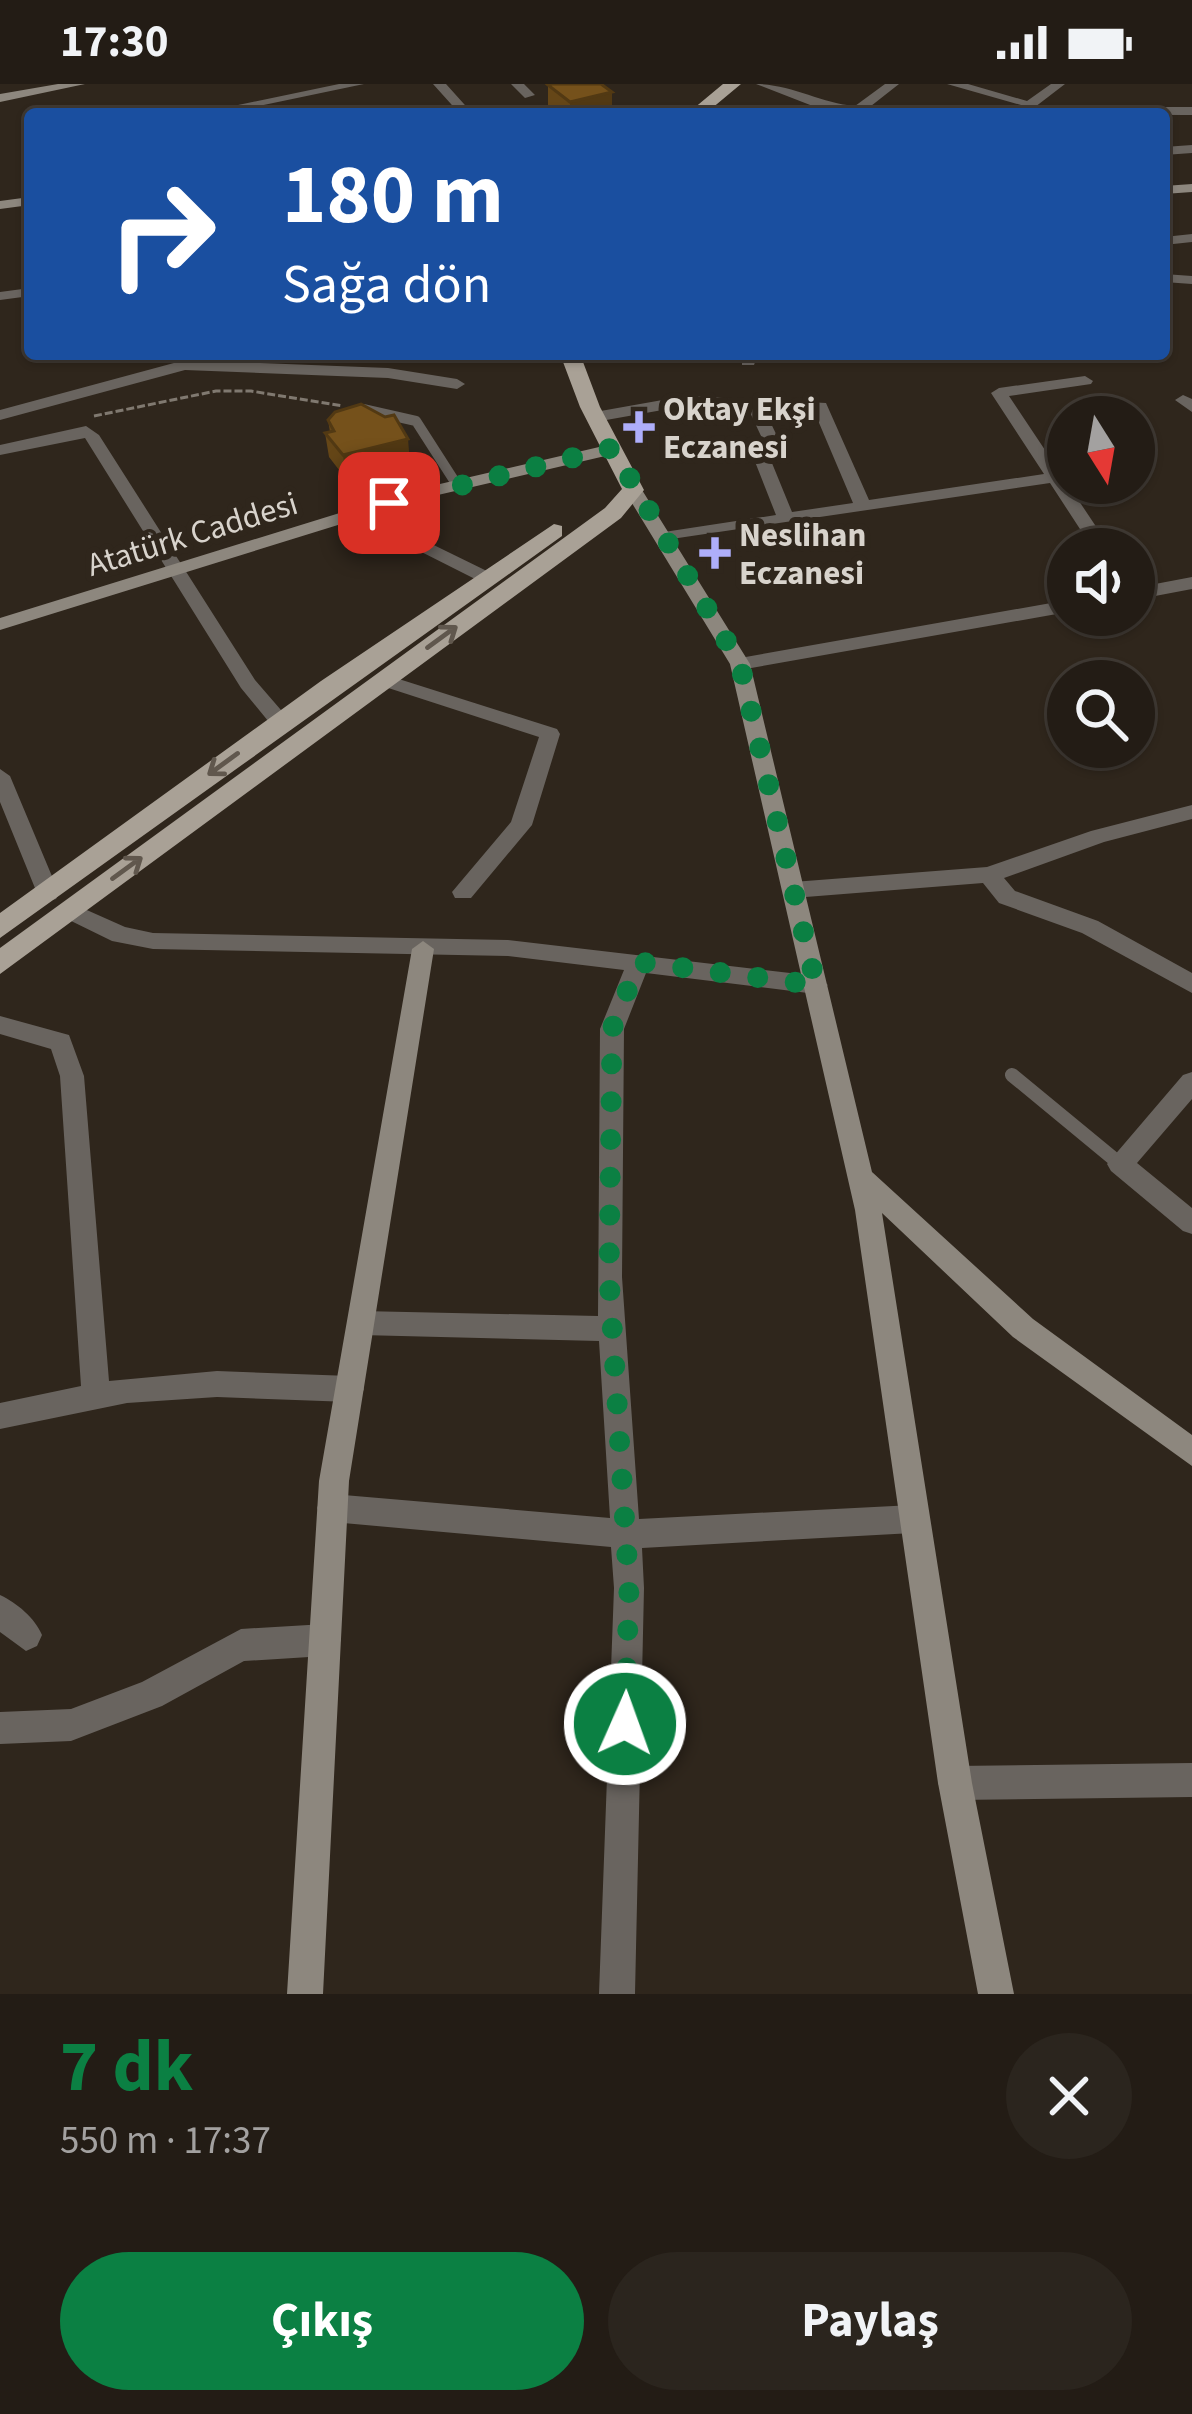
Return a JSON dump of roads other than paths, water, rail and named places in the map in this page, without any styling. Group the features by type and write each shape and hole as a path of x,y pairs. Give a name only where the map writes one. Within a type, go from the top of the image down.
{"main road":[{"path":"678,108 710,84"},
{"path":"703,108 733,84"},
{"path":"573,364 633,490"},
{"path":"0,928 280,722 604,496 633,490"},
{"path":"0,963 613,513 633,490"}],"street":[{"path":"0,98 79,84"},
{"path":"262,84 282,108"},
{"path":"236,108 358,84"},
{"path":"439,84 461,108"},
{"path":"517,84 529,95"},
{"path":"762,84 848,108"},
{"path":"861,108 893,84"},
{"path":"953,84 1026,107"},
{"path":"1026,107 1059,84"},
{"path":"799,98 810,108"},
{"path":"1004,108 1068,108"},
{"path":"0,415 181,360"},
{"path":"198,360 367,372 457,384"},
{"path":"362,360 367,372"},
{"path":"1047,465 999,393 1085,381"},
{"path":"592,412 685,401 820,406 863,506"},
{"path":"753,402 770,438 756,444 786,518"},
{"path":"0,450 86,431 248,684 280,722"},
{"name":"Atatürk Caddesi","path":"0,624 358,513 612,448"},
{"path":"664,537 1047,478"},
{"path":"633,490 740,664 861,1178 955,1783 996,1994"},
{"path":"358,513 487,578"},
{"path":"1155,590 1192,584"},
{"path":"740,664 1047,610"},
{"path":"383,680 550,734 521,825 463,892"},
{"path":"0,776 48,893"},
{"path":"793,890 989,875 1099,836 1192,812"},
{"path":"989,875 1007,897 1090,927 1192,984"},
{"path":"71,911 120,935 153,941 508,948 816,985"},
{"path":"304,1994 332,1508 423,949"},
{"path":"616,1994 629,1588 612,1329 612,1029 639,962"},
{"path":"0,1025 61,1042 72,1076 96,1396"},
{"path":"1192,1082 1120,1163 1192,1223"},
{"path":"861,1178 1023,1328 1192,1452"},
{"path":"361,1323 612,1329"},
{"path":"0,1416 127,1390 217,1384 350,1389"},
{"path":"332,1508 625,1534 913,1519"},
{"path":"0,1611 26,1635"},
{"path":"0,1728 70,1725 151,1695 241,1645 325,1640"},
{"path":"955,1783 1192,1780"}],"lane":[{"path":"363,409 416,421 457,485"},
{"path":"1012,1075 1120,1163"}],"place":[{"name":"Oktay Ekşi Eczanesi","path":"639,427"},
{"name":"Neslihan Eczanesi","path":"715,553"}]}
